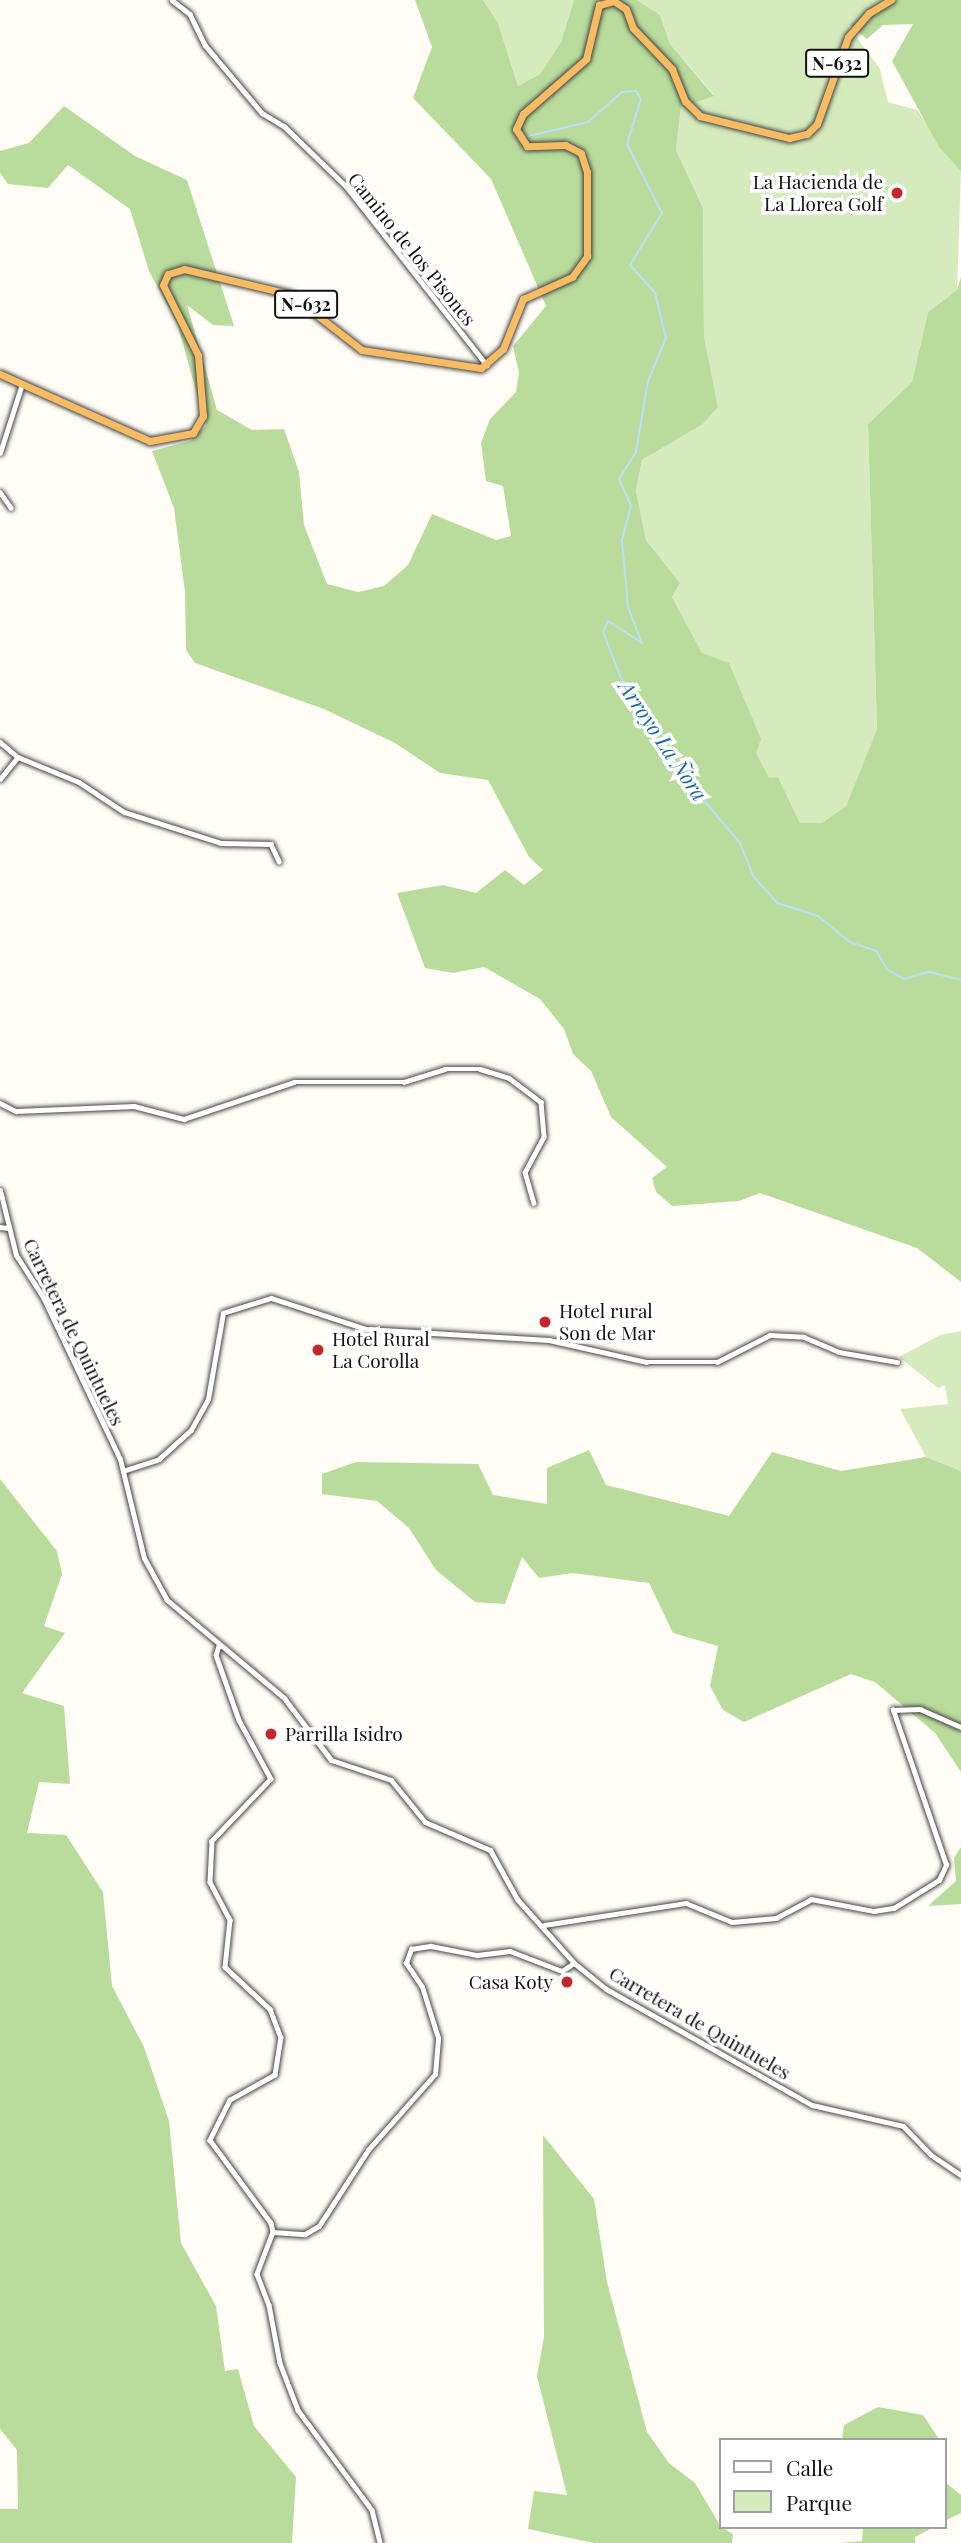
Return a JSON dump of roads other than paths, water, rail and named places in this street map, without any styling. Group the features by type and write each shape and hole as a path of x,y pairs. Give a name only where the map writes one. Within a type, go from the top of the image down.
{"highway":[{"name":"N-632","path":"0,374 150,441 193,433 203,416 203,398 194,340 163,285 175,269 290,294 362,350 471,369 488,365 503,349 523,299 572,276 590,243 587,172 581,153 565,145 527,146 519,141 518,121 581,65 599,5 614,1 626,9 645,45 672,69 685,101 700,116 769,135 801,136 820,119 848,37 891,0"}],"street":[{"name":"Camino de los Pisones","path":"172,0 190,14 205,45 262,113 284,126 346,186 488,365"},
{"path":"0,453 22,384"},
{"path":"0,492 10,508"},
{"path":"0,742 18,757 79,782 124,812 221,843 271,844 279,861"},
{"path":"0,779 18,757"},
{"path":"0,1103 16,1111 134,1106 184,1119 294,1082 404,1082 445,1069 480,1069 509,1078 541,1102 544,1137 525,1172 534,1203"},
{"name":"Carretera de Quintueles","path":"0,1190 16,1255 43,1297 122,1471 155,1583 219,1646 294,1707 331,1760 391,1780 425,1822 491,1850 517,1899 544,1925 574,1963 629,2004 812,2105 903,2126 931,2155 961,2175"},
{"path":"0,1227 9,1228"},
{"path":"122,1471 159,1459 191,1430 208,1399 223,1313 271,1298 366,1329 549,1340 647,1362 717,1362 770,1335 804,1337 839,1352 897,1362"},
{"path":"219,1646 216,1655 239,1720 271,1779 212,1841 210,1882 230,1920 225,1967 270,2009 281,2037 275,2075 229,2100 210,2140 225,2166 244,2180 273,2232"},
{"path":"544,1925 686,1903 732,1922 776,1917 811,1899 874,1911 894,1908 939,1880 946,1865 893,1710 919,1709 961,1727"},
{"path":"273,2232 304,2234 319,2225 391,2120 435,2074 438,2038 422,1987 406,1963 411,1949 431,1946 477,1955 510,1951 562,1971 574,1963"},
{"path":"273,2232 257,2274 269,2305 280,2363 298,2410 372,2510 380,2543"}],"waterway":[{"name":"Arroyo La Ñora","path":"524,137 588,122 622,92 636,91 641,99 627,144 662,213 630,265 655,293 666,338 648,381 636,452 619,479 631,506 622,540 628,607 642,643 608,621 603,632 625,688 660,729 680,772 740,843 753,876 777,903 818,916 850,942 876,951 888,970 904,979 929,972 961,980"}],"place":[{"name":"La Hacienda de La Llorea Golf","path":"897,193"},
{"name":"Hotel rural Son de Mar","path":"545,1322"},
{"name":"Hotel Rural La Corolla","path":"318,1350"},
{"name":"Parrilla Isidro","path":"271,1734"},
{"name":"Casa Koty","path":"567,1982"}]}
